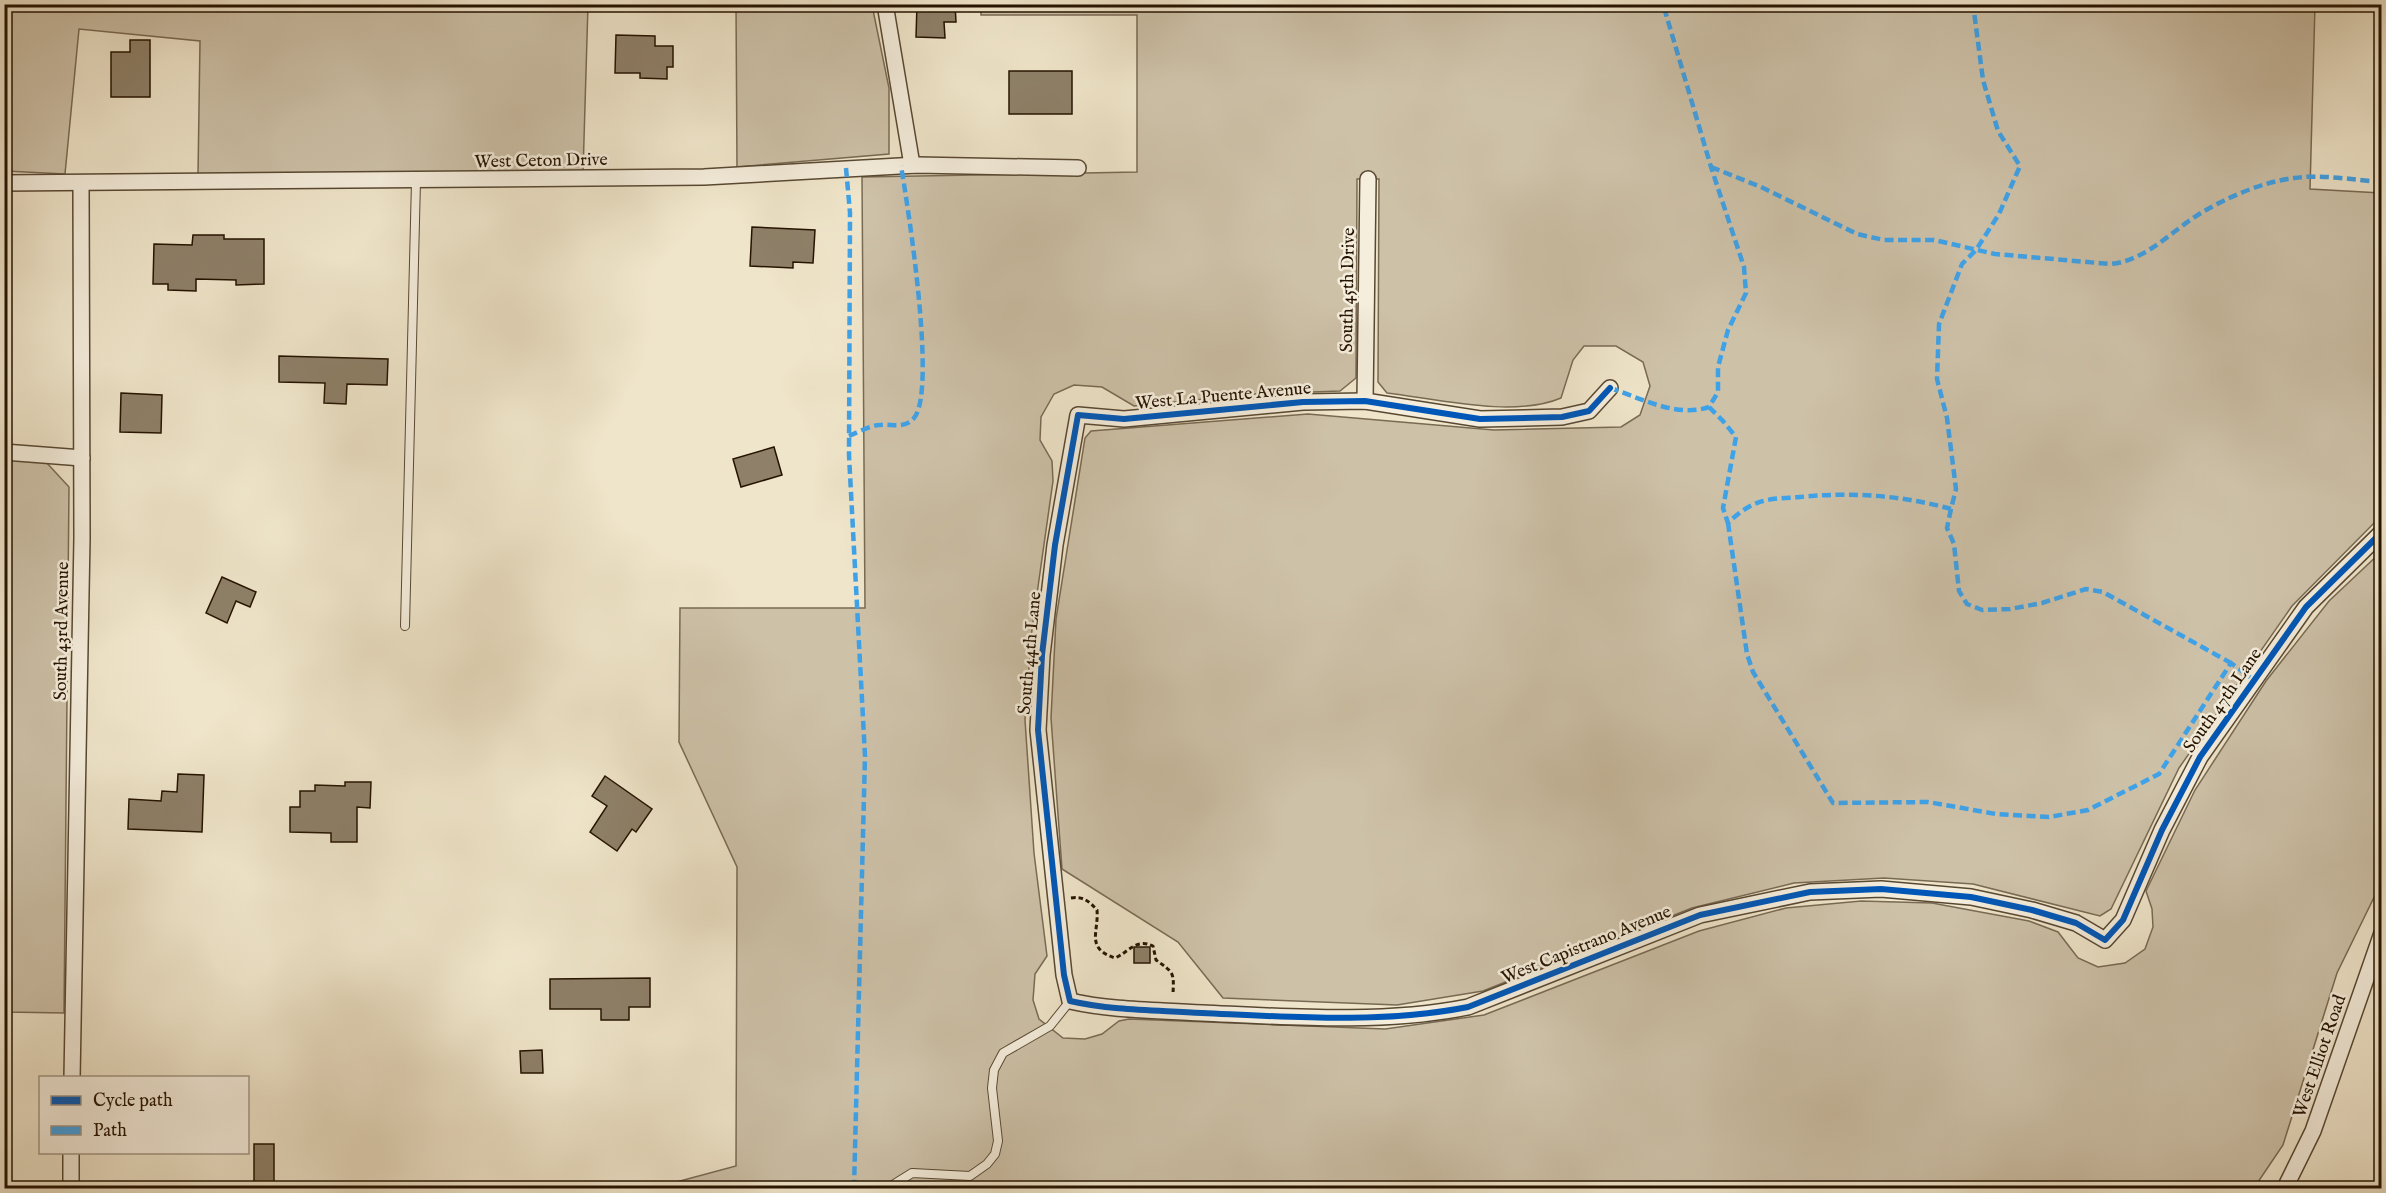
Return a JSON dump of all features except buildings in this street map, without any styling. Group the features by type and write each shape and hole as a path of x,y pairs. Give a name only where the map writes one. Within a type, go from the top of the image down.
{"street":[{"path":"885,4 912,165"},
{"name":"West Ceton Drive","path":"4,183 705,177 912,165 1078,168"},
{"name":"South 45th Drive","path":"1365,401 1368,179"},
{"name":"South 43rd Avenue","path":"72,1076 82,458 81,184"},
{"name":"West La Puente Avenue","path":"1078,415 1124,419 1303,402 1365,401 1480,419 1562,417 1589,411 1610,388"},
{"name":"South 44th Lane","path":"1070,1001 1064,975 1048,844 1038,730 1042,656 1055,545 1078,415"},
{"path":"4,452 82,458"},
{"name":"South 47th Lane","path":"2105,940 2125,914 2162,830 2200,757 2306,607 2382,532"},
{"name":"West Capistrano Avenue","path":"1070,1001 1104,1009 1252,1015 1370,1017 1436,1013 1468,1007 1700,915 1810,892 1881,889 1971,897 2032,910 2076,923 2105,940"},
{"name":"West Elliot Road","path":"2285,1188 2313,1131 2382,933"},
{"path":"71,1154 71,1188"}],"lane":[{"path":"405,626 416,181"},
{"path":"888,1188 912,1173 970,1176 987,1164 995,1154 998,1141 992,1088 994,1070 1004,1053 1059,1019 1070,1001"}],"path":[{"path":"1055,900 1079,896 1089,901 1097,910 1094,937 1101,951 1108,956 1115,958 1124,955 1138,944 1145,942 1153,946 1156,960 1170,968 1174,974 1174,1011"}],"shaded area":[{"path":"4,5 588,5 583,173 198,175 200,41 79,29 65,174 5,171"},
{"path":"736,5 872,5 889,88 889,154 737,167"},
{"path":"981,5 2315,5 2310,189 2381,193 2381,516 2292,606 2179,768 2111,909 2100,916 1973,884 1884,878 1794,883 1692,908 1483,991 1397,1005 1223,998 1178,942 1062,869 1051,718 1056,619 1085,438 1091,431 1308,414 1494,430 1621,427 1640,415 1650,386 1643,362 1616,346 1584,346 1573,360 1561,398 1542,404 1498,407 1387,393 1378,382 1379,179 1357,179 1356,378 1340,391 1254,394 1134,406 1102,387 1074,385 1054,394 1041,417 1040,440 1052,461 1053,481 1032,629 1025,720 1034,853 1047,956 1035,974 1033,1000 1039,1019 1063,1038 1085,1039 1102,1034 1119,1021 1129,1019 1385,1029 1484,1015 1699,931 1786,908 1861,901 1932,903 2029,921 2058,932 2078,958 2098,967 2125,963 2145,949 2153,927 2152,909 2146,891 2195,790 2266,681 2329,601 2381,552 2381,883 2337,973 2283,1145 2254,1188 654,1188 736,1166 737,867 679,742 680,608 865,608 862,177 1137,172 1137,15 981,15"},
{"path":"4,458 45,461 69,487 64,1013 5,1012"}],"marked path":[{"path":"1610,388 1671,408 1697,410 1709,407 1718,392 1718,367 1728,330 1746,293 1744,267 1711,167 1663,4"},
{"path":"1709,407 1736,437 1723,508 1728,523 1758,502 1819,496 1857,495 1895,498 1951,509 1956,489 1947,418 1937,379 1939,324 1962,264 1976,250 1999,214 2020,166 1998,131 1983,80 1973,4"},
{"path":"849,436 875,426 906,424 914,418 920,401 923,373 919,297 901,166"},
{"path":"1711,167 1761,187 1857,234 1884,240 1934,240 1995,254 2110,264 2123,262 2147,251 2211,207 2270,183 2294,178 2316,177 2382,182"},
{"path":"846,168 850,213 849,455 865,756 854,1188"},
{"path":"1951,509 1947,528 1954,544 1959,591 1967,604 1982,610 2010,609 2042,603 2086,589 2103,592 2231,663"},
{"path":"1728,523 1747,654 1753,672 1833,803 1928,802 1996,814 2049,817 2088,810 2159,774 2231,663 2254,680"}],"cycle path":[{"path":"1610,388 1589,411 1562,417 1480,419 1365,401 1303,402 1124,419 1078,415 1055,545 1042,655 1038,730 1064,975 1070,1001 1136,1010 1302,1017 1403,1016 1435,1012 1468,1007 1700,915 1810,892 1881,889 1971,897 2032,910 2076,923 2105,940 2123,920 2162,830 2200,757 2306,607 2382,532"}]}
